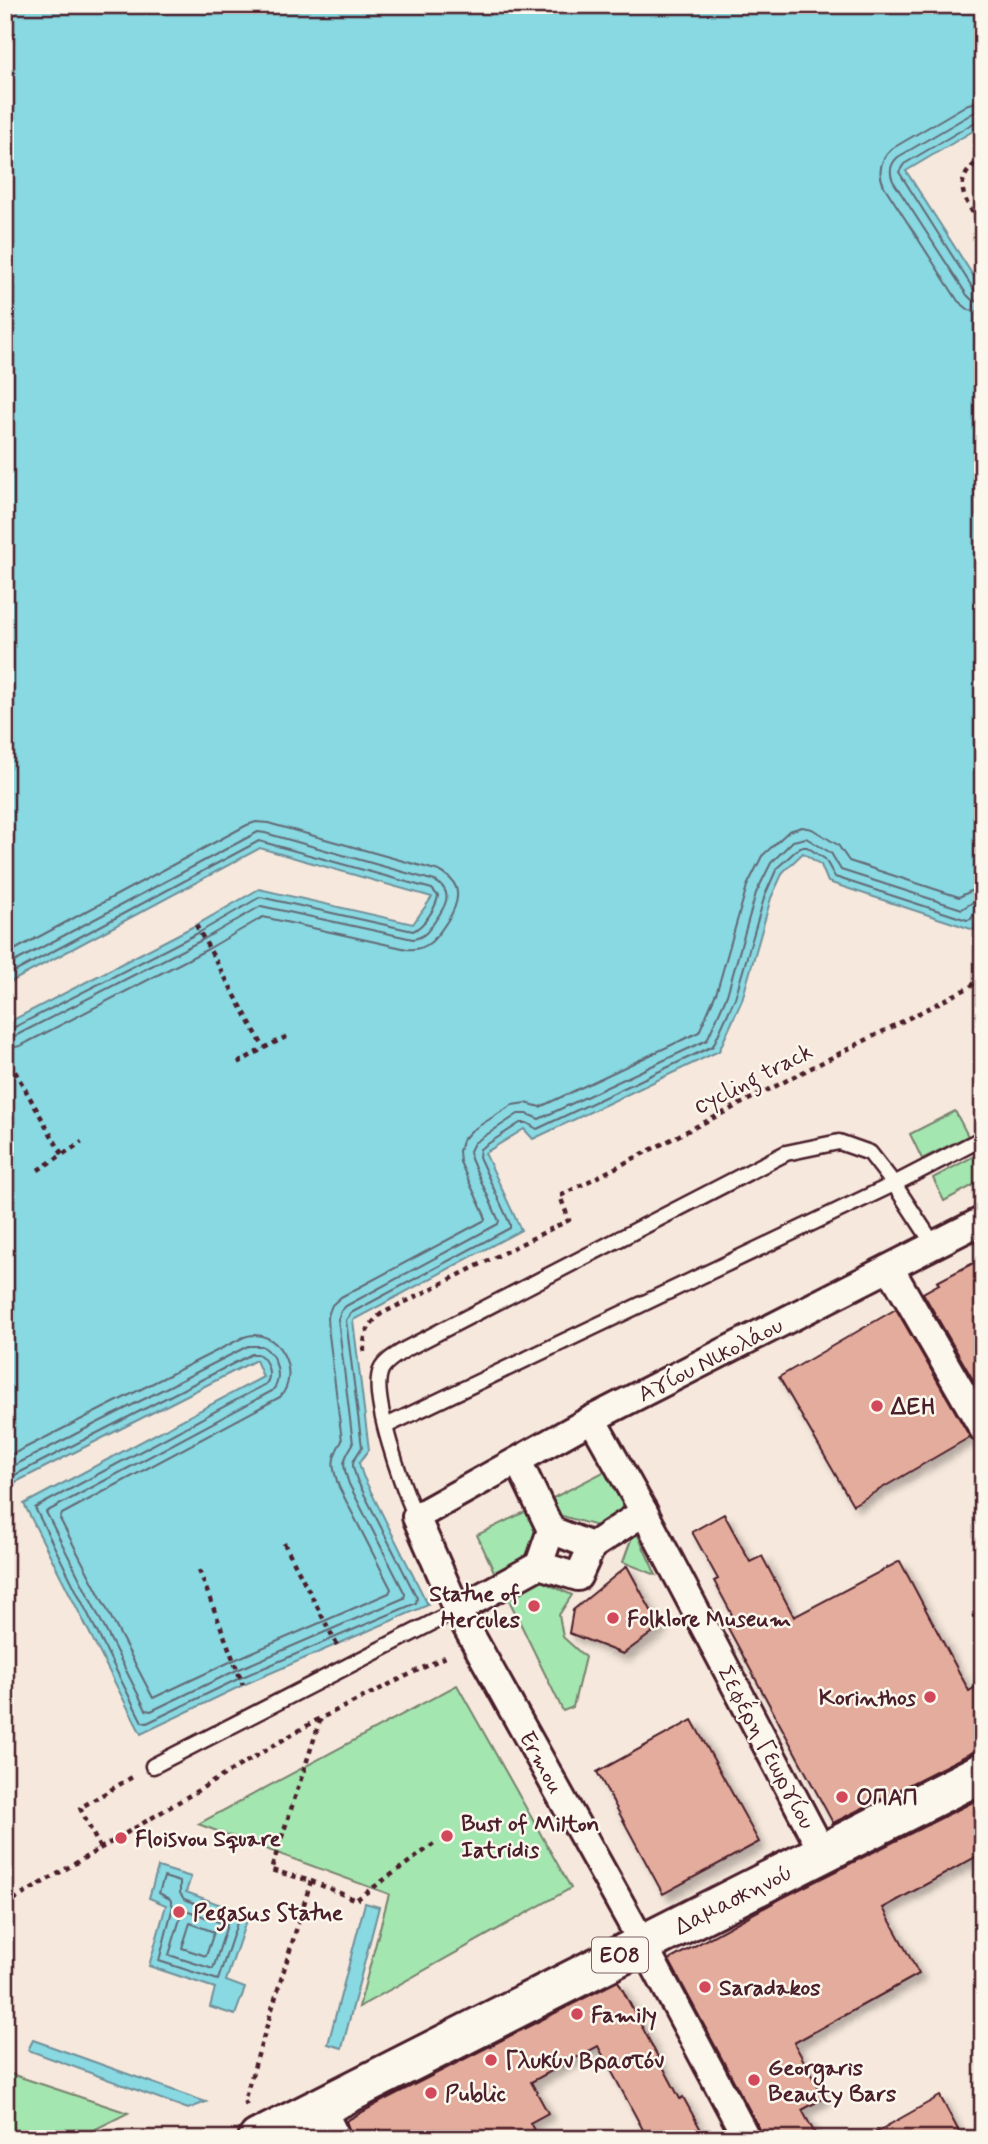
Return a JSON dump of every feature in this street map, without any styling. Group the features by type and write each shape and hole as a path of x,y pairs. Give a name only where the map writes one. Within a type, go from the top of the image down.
{"main road":[{"name":"Δαμασκηνού","path":"264,2137 329,2123 643,1944 983,1772"}],"street":[{"name":"Αγίου Νικολάου","path":"416,1517 592,1419 983,1220"},
{"path":"890,1268 983,1429"},
{"name":"Σεφέρη Γεωργίου","path":"592,1419 644,1512 823,1853"},
{"path":"518,1461 551,1530 592,1546"},
{"path":"539,1565 578,1577 592,1546 644,1512"},
{"name":"Ermou","path":"416,1517 457,1609 643,1944 747,2139"},
{"path":"457,1609 539,1565 551,1530"}],"lane":[{"path":"386,1426 894,1184 983,1138"},
{"path":"416,1517 402,1485 380,1400 379,1384 381,1369 391,1358 406,1349 786,1153 839,1142 870,1153 934,1245"},
{"path":"153,1766 457,1609"}],"path":[{"path":"983,158 968,169 962,180 962,192 983,228"},
{"path":"196,925 264,1048"},
{"name":"сycling track","path":"569,1220 559,1196 970,987 983,976"},
{"path":"238,1063 288,1036"},
{"path":"5,1054 62,1154"},
{"path":"38,1170 82,1142"},
{"path":"284,1543 337,1645"},
{"path":"199,1570 243,1685"},
{"path":"5,1905 321,1718 475,1642"},
{"path":"321,1718 271,1870 311,1881 356,1900 434,1844"},
{"path":"100,1848 80,1808 119,1784"},
{"path":"264,2137 244,2101 311,1881"}],"green space":[{"path":"955,1111 968,1136 922,1159 910,1134"},
{"path":"974,1156 983,1173 983,1180 944,1201 933,1178"},
{"path":"607,1470 628,1512 603,1528 559,1515 551,1499"},
{"path":"533,1508 542,1523 527,1563 497,1578 477,1535"},
{"path":"635,1529 656,1575 623,1562"},
{"path":"537,1579 572,1595 559,1615 563,1637 585,1657 573,1707 563,1711 506,1594"},
{"path":"457,1685 571,1888 359,2007 389,1894 198,1824"},
{"path":"5,2072 128,2113 76,2139 5,2139"}],"water":[{"path":"5,5 983,5 983,125 906,171 983,291 983,907 974,930 828,882 821,865 803,853 783,872 771,898 742,1000 719,1051 533,1139 524,1129 485,1153 521,1230 353,1320 369,1450 359,1463 428,1605 243,1685 141,1734 24,1504 263,1377 256,1360 6,1487 5,1024 196,925 259,889 413,924 432,897 260,848 5,985"},
{"path":"158,1867 191,1877 186,1892 248,1915 226,1981 245,1988 235,2015 210,2007 215,1988 149,1966 166,1905 149,1898"},
{"path":"365,1903 379,1907 342,2048 328,2044"},
{"path":"33,2040 206,2102 188,2109 28,2050"}],"building":[{"path":"983,1258 983,1397 923,1293 939,1284 937,1282"},
{"name":"ΔΕΗ","path":"896,1309 970,1437 853,1505 779,1377"},
{"path":"724,1514 750,1562 762,1556 794,1617 900,1561 969,1691 983,1682 983,1750 973,1752 833,1823 727,1626 736,1622 714,1581 718,1579 692,1532"},
{"name":"Folklore Museum","path":"627,1566 660,1627 623,1654 569,1633 573,1610"},
{"path":"692,1720 759,1842 663,1894 597,1772"},
{"path":"983,1797 983,1853 883,1908 919,1974 794,2043 824,2098 802,2110 818,2139 765,2139 669,1960 782,1898"},
{"path":"618,1981 680,2099 683,2097 706,2139 648,2139 598,2046 531,2082 548,2113 530,2123 539,2139 353,2139 346,2121"},
{"path":"940,2096 963,2139 864,2139"}],"place":[{"name":"ΔΕΗ","path":"877,1406"},
{"name":"Statue of Hercules","path":"534,1606"},
{"name":"Folklore Museum","path":"613,1618"},
{"name":"Korinthos","path":"930,1697"},
{"name":"ΟΠΑΠ","path":"842,1797"},
{"name":"Bust of Milton Iatridis","path":"447,1836"},
{"name":"Floisvou Square","path":"121,1838"},
{"name":"Pegasus Statue","path":"179,1912"},
{"name":"Saradakos","path":"705,1987"},
{"name":"Family","path":"577,2014"},
{"name":"Γλυκύν Βραστόν","path":"491,2060"},
{"name":"Georgaris Beauty Bars","path":"754,2080"},
{"name":"Public","path":"431,2093"}]}
